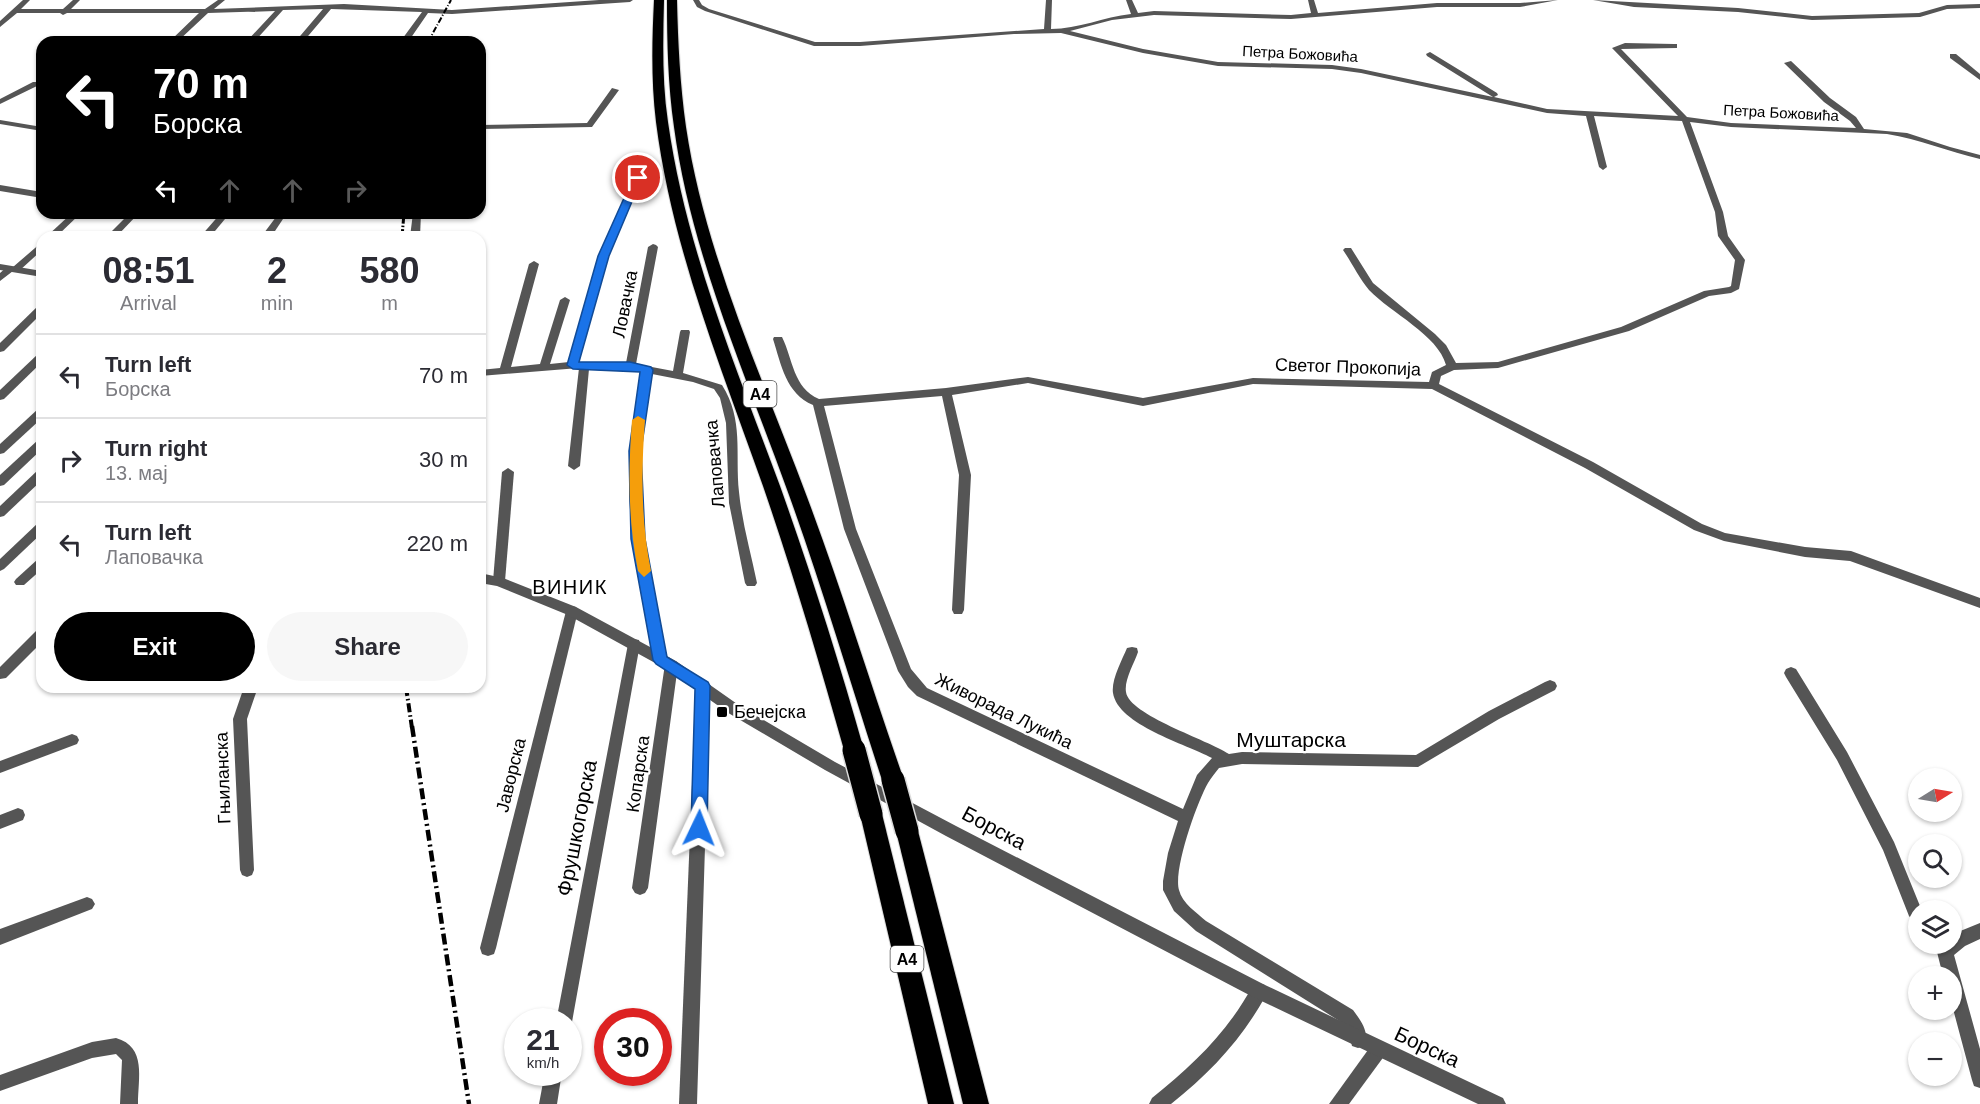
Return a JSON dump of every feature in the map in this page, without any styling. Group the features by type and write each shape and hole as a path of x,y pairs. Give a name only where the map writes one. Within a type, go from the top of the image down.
{"highway":[{"name":"A4","path":"659,0 656,47 659,104 677,198 706,298 825,648 871,814 941,1104"},
{"name":"A4","path":"672,0 670,50 675,101 699,222 812,535 893,780 976,1104"}],"street":[{"path":"0,25 27,0"},
{"path":"63,13 77,0"},
{"path":"179,36 206,11 222,0"},
{"path":"15,11 63,13 206,11 329,6 444,11 630,0"},
{"name":"Петра Божовића","path":"696,0 699,6 707,10 814,44 860,44 1061,31 1187,60 1218,64 1332,67 1421,82 1547,111 1907,135 1952,151 1980,157"},
{"path":"1047,31 1049,0"},
{"path":"1129,0 1135,15"},
{"path":"1311,0 1315,15"},
{"path":"1437,5 1445,0"},
{"path":"1061,31 1112,18 1135,15 1291,17 1437,5 1520,5 1555,0"},
{"path":"1596,0 1634,5 1738,10 1812,18 1913,16 1947,7 1980,6"},
{"path":"304,36 329,6"},
{"path":"255,36 281,8"},
{"path":"408,36 426,11"},
{"path":"1434,386 1436,374 1452,367 1498,365 1625,329 1707,294 1736,287 1740,260 1723,236 1719,212 1685,119 1616,48 1625,45 1674,46"},
{"path":"1430,54 1502,100"},
{"path":"1953,56 1980,78"},
{"path":"1788,63 1827,100 1853,119 1862,131"},
{"path":"0,102 36,84"},
{"path":"486,127 589,125 615,90"},
{"path":"1590,114 1603,167"},
{"path":"0,122 36,128"},
{"path":"573,365 603,256 638,178"},
{"path":"0,188 36,194"},
{"path":"58,231 70,219"},
{"path":"117,231 129,219"},
{"path":"210,231 221,219"},
{"name":"Ловачка","path":"630,366 653,247"},
{"path":"0,278 9,268 36,249"},
{"path":"1348,250 1373,289 1430,335 1450,358 1452,367"},
{"path":"505,370 534,264"},
{"path":"9,268 36,273"},
{"path":"544,367 565,300"},
{"path":"0,349 36,313"},
{"path":"677,375 685,332"},
{"path":"778,339 795,385 804,397 818,403"},
{"path":"0,396 36,362"},
{"name":"Лаповачка","path":"486,373 573,365 630,366 717,385 725,398 730,422 732,489 751,584"},
{"path":"574,466 585,366"},
{"name":"Копарска","path":"640,888 666,663 638,539 635,495 635,451 647,370"},
{"name":"Светог Прокопија","path":"818,403 946,392 1028,380 1143,402 1253,381 1434,386 1589,465 1698,527 1736,539 1805,552 1851,556 1980,603"},
{"path":"946,392 965,475 958,610"},
{"name":"Живорада Лукића","path":"818,403 850,530 905,671 913,683 922,692 1186,818"},
{"path":"0,450 36,417"},
{"path":"0,482 36,449"},
{"path":"499,581 508,472"},
{"path":"0,513 36,479"},
{"path":"0,566 36,532"},
{"path":"20,582 36,567"},
{"name":"Борска","path":"486,579 499,581 572,611 666,663 703,686 735,710 840,771 1259,991 1358,1040 1497,1104"},
{"name":"Јаворска","path":"488,948 572,611"},
{"path":"1,674 36,640"},
{"name":"Фрушкогорска","path":"567,1008 634,644"},
{"path":"1132,652 1119,691 1121,700 1127,709 1145,720 1211,748 1227,761"},
{"path":"1791,673 1842,756 1889,847 1910,900"},
{"path":"688,1104 703,686"},
{"name":"Муштарска","path":"1358,1040 1356,1027 1347,1016 1201,927 1179,906 1170,883 1186,818 1201,781 1215,763 1242,758 1418,761 1494,715 1550,686"},
{"name":"Гњиланска","path":"247,870 240,719 249,693"},
{"path":"0,767 72,740"},
{"path":"0,822 18,815"},
{"path":"0,937 87,904"},
{"path":"1962,939 1980,931"},
{"path":"1158,1104 1209,1063 1248,1014 1259,991"},
{"path":"1962,1016 1980,1080"},
{"path":"0,1083 92,1050 117,1046 123,1048 130,1057 129,1104"},
{"path":"1338,1104 1379,1049"},
{"path":"548,1104 551,1086"}],"railway":[{"path":"431,36 451,0"},
{"path":"402,231 404,219"},
{"path":"407,693 412,728"},
{"path":"412,726 469,1104"}],"slow traffic":[{"path":"638,420 634,473 638,539 644,571"}],"place":[{"name":"Бечејска","path":"722,712"}],"district":[{"name":"ВИНИК","path":"570,587"}],"route":[{"path":"638,178 603,256 573,365 630,366 647,370 635,451 638,539 661,660 703,686 699,828"}]}
